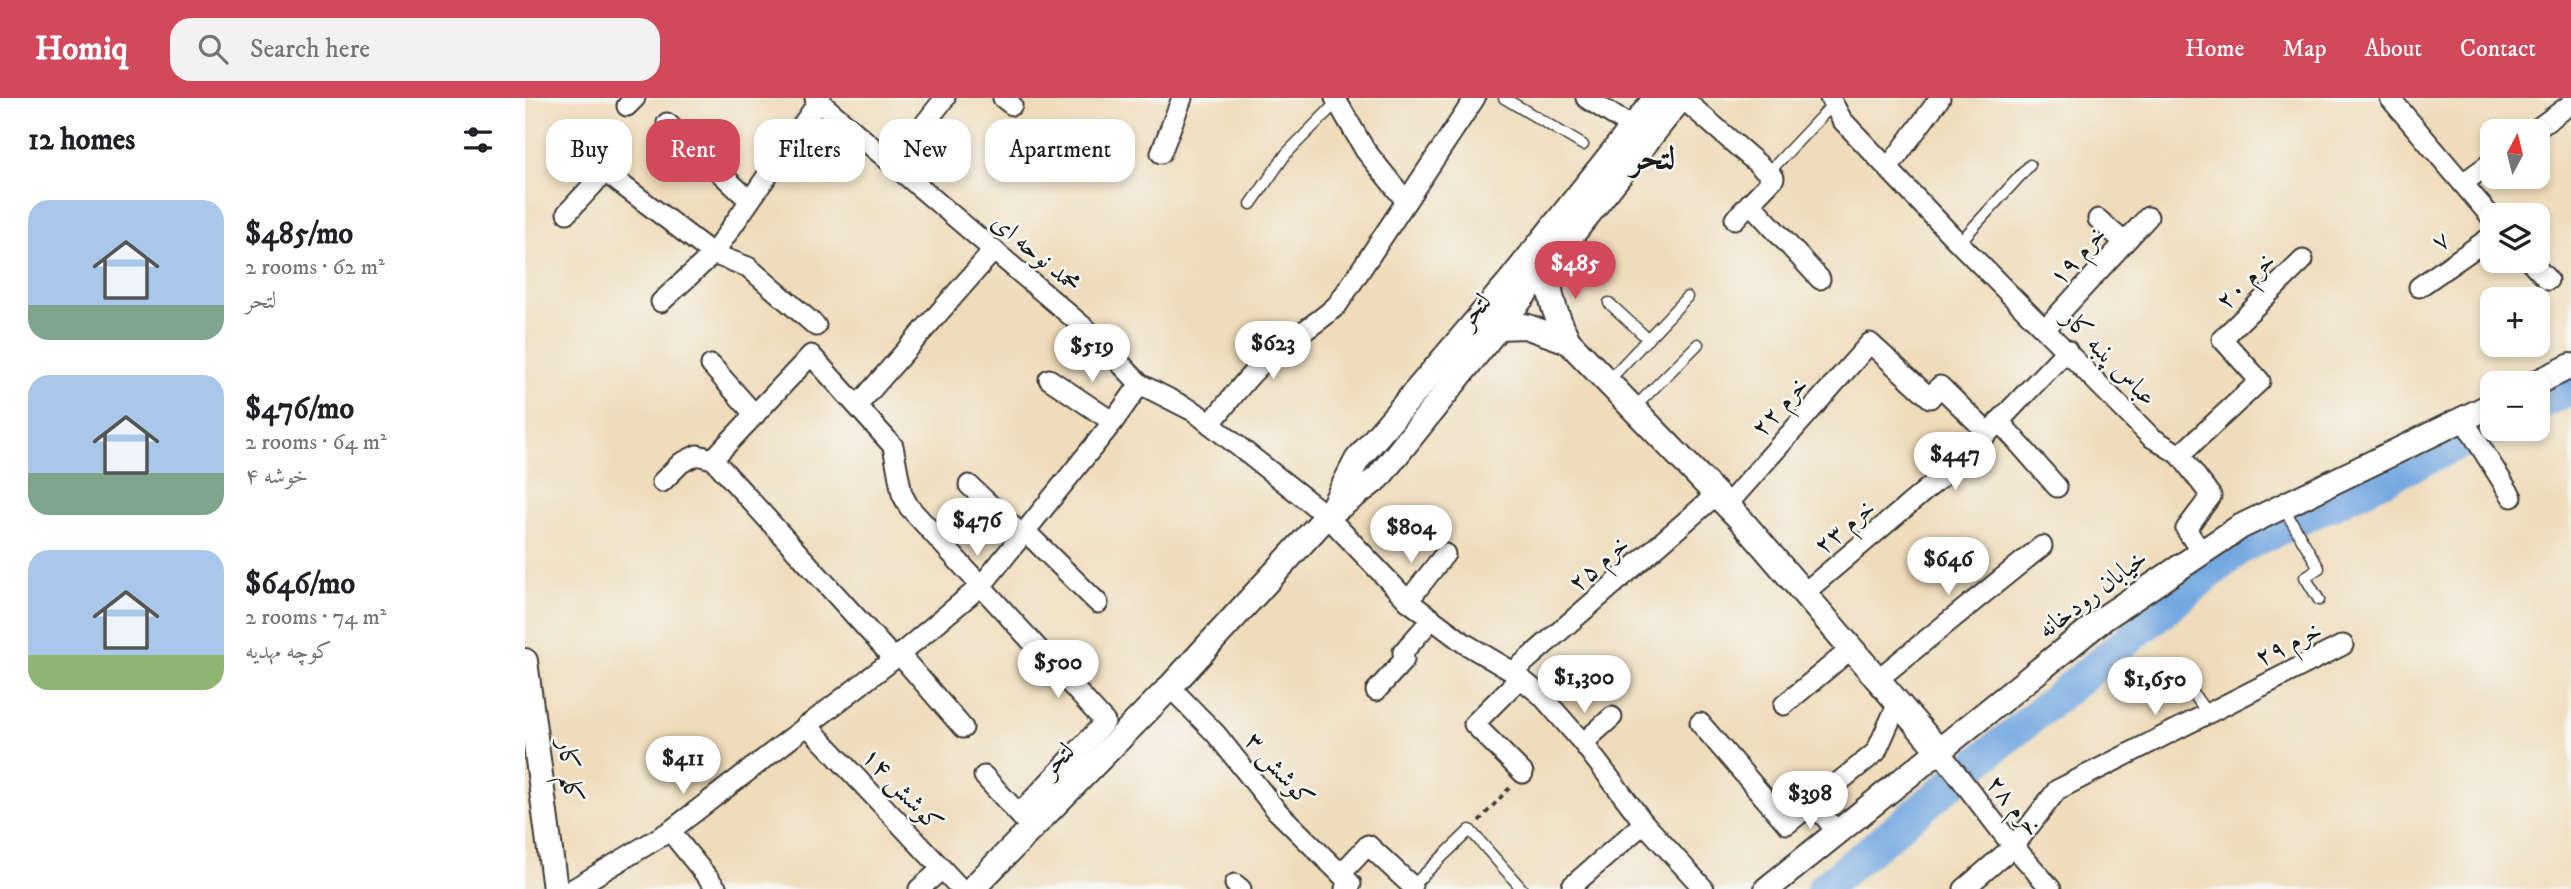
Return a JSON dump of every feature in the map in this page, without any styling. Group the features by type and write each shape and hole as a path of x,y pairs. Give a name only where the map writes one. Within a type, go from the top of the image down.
{"street":[{"path":"928,119 945,98"},
{"path":"1161,153 1182,98"},
{"path":"1210,424 1258,367 1280,347 1322,320 1338,304 1475,98"},
{"path":"1586,98 1632,127"},
{"name":"لتحر","path":"1327,516 1357,460 1511,280 1656,98"},
{"path":"1682,98 1771,175 1750,204 1735,219"},
{"name":"لتحر","path":"972,889 1025,821 1170,687 1327,516 1378,478 1682,98"},
{"path":"1889,167 1940,98"},
{"path":"2390,98 2480,204"},
{"path":"661,302 713,254 818,99"},
{"name":"محمد نوحه ای","path":"818,99 879,152"},
{"path":"1336,100 1365,150 1405,200"},
{"name":"عباس پنبه کار","path":"1833,100 1842,120 1924,203 1959,243 2151,438 2180,456 2211,496 2186,528 2200,552"},
{"path":"2550,119 2571,104"},
{"path":"2463,183 2480,171"},
{"path":"567,213 605,172 713,254 748,267 816,326"},
{"path":"730,182 749,200"},
{"name":"محمد نوحه ای","path":"914,182 1092,334 1140,384 1195,412 1327,516 1408,601 1542,696 1583,743 1644,823 1704,889"},
{"path":"1750,204 1820,279"},
{"name":"خرم ۱۹","path":"2045,329 2147,217"},
{"path":"2098,219 2124,243"},
{"name":"۷","path":"2419,287 2480,244"},
{"path":"858,405 994,250"},
{"name":"خرم ۲۰","path":"2180,456 2260,381 2222,339 2303,260"},
{"path":"1549,267 1548,287 1553,307 1568,341 1609,380 1722,500 1941,752"},
{"path":"2541,273 2548,280"},
{"path":"1498,327 1525,326 1568,341"},
{"name":"خرم ۲۲","path":"1722,500 1870,343 1930,398 1940,386 1994,427"},
{"name":"خرم ۲۳","path":"1804,593 1936,482 1994,427 2067,351"},
{"path":"713,459 811,355 858,405 893,446 902,494 909,507 1105,722 1025,821 984,776"},
{"path":"711,365 755,415"},
{"path":"2550,376 2571,366"},
{"path":"1049,379 1114,422"},
{"path":"573,889 670,831 897,656 982,585 1114,422 1140,384"},
{"name":"خیابان رودخانه","path":"1767,889 1941,752 2103,618 2200,552 2240,527 2480,410"},
{"path":"2463,419 2512,496"},
{"path":"1994,427 2057,488"},
{"path":"662,482 681,463 697,455 713,459 963,728"},
{"path":"969,485 1098,603"},
{"name":"خرم ۲۵","path":"1523,773 1474,724 1516,675 1722,500"},
{"path":"1878,679 2042,546"},
{"path":"1408,601 1445,554"},
{"path":"1376,691 1404,660 1403,652 1432,619"},
{"name":"خرم ۲۹","path":"1964,889 2014,846 2057,790 2343,645"},
{"path":"1784,705 1852,648"},
{"name":"کلم کار","path":"525,661 532,762 555,889"},
{"name":"کوشش ۳","path":"1170,687 1216,734 1277,811 1346,882"},
{"path":"1700,723 1787,824 1876,752 1898,703"},
{"path":"1583,743 1612,717"},
{"name":"کوشش ۱۴","path":"807,725 961,889"},
{"name":"خرم ۲۸","path":"1941,752 2051,889"},
{"path":"1813,803 1838,832"},
{"path":"1572,887 1644,823"},
{"path":"670,831 717,889"},
{"path":"1346,882 1368,845 1412,886"},
{"path":"919,889 942,869"}],"lane":[{"path":"1504,98 1583,145"},
{"path":"1251,204 1286,154 1336,100"},
{"path":"1771,175 1833,100"},
{"path":"1959,243 2030,165"},
{"path":"1609,380 1687,297"},
{"path":"1609,303 1648,339"},
{"path":"1635,407 1698,344"},
{"path":"2283,506 2319,568 2305,577 2319,600"},
{"path":"2179,673 2207,713"},
{"path":"1412,886 1470,830 1522,889"}],"path":[{"path":"1470,830 1523,773"}],"waterway":[{"path":"2550,399 2571,389"},
{"path":"1822,889 2242,547 2480,434"}],"district":[{"name":"لتحر","path":"1653,157"}]}
